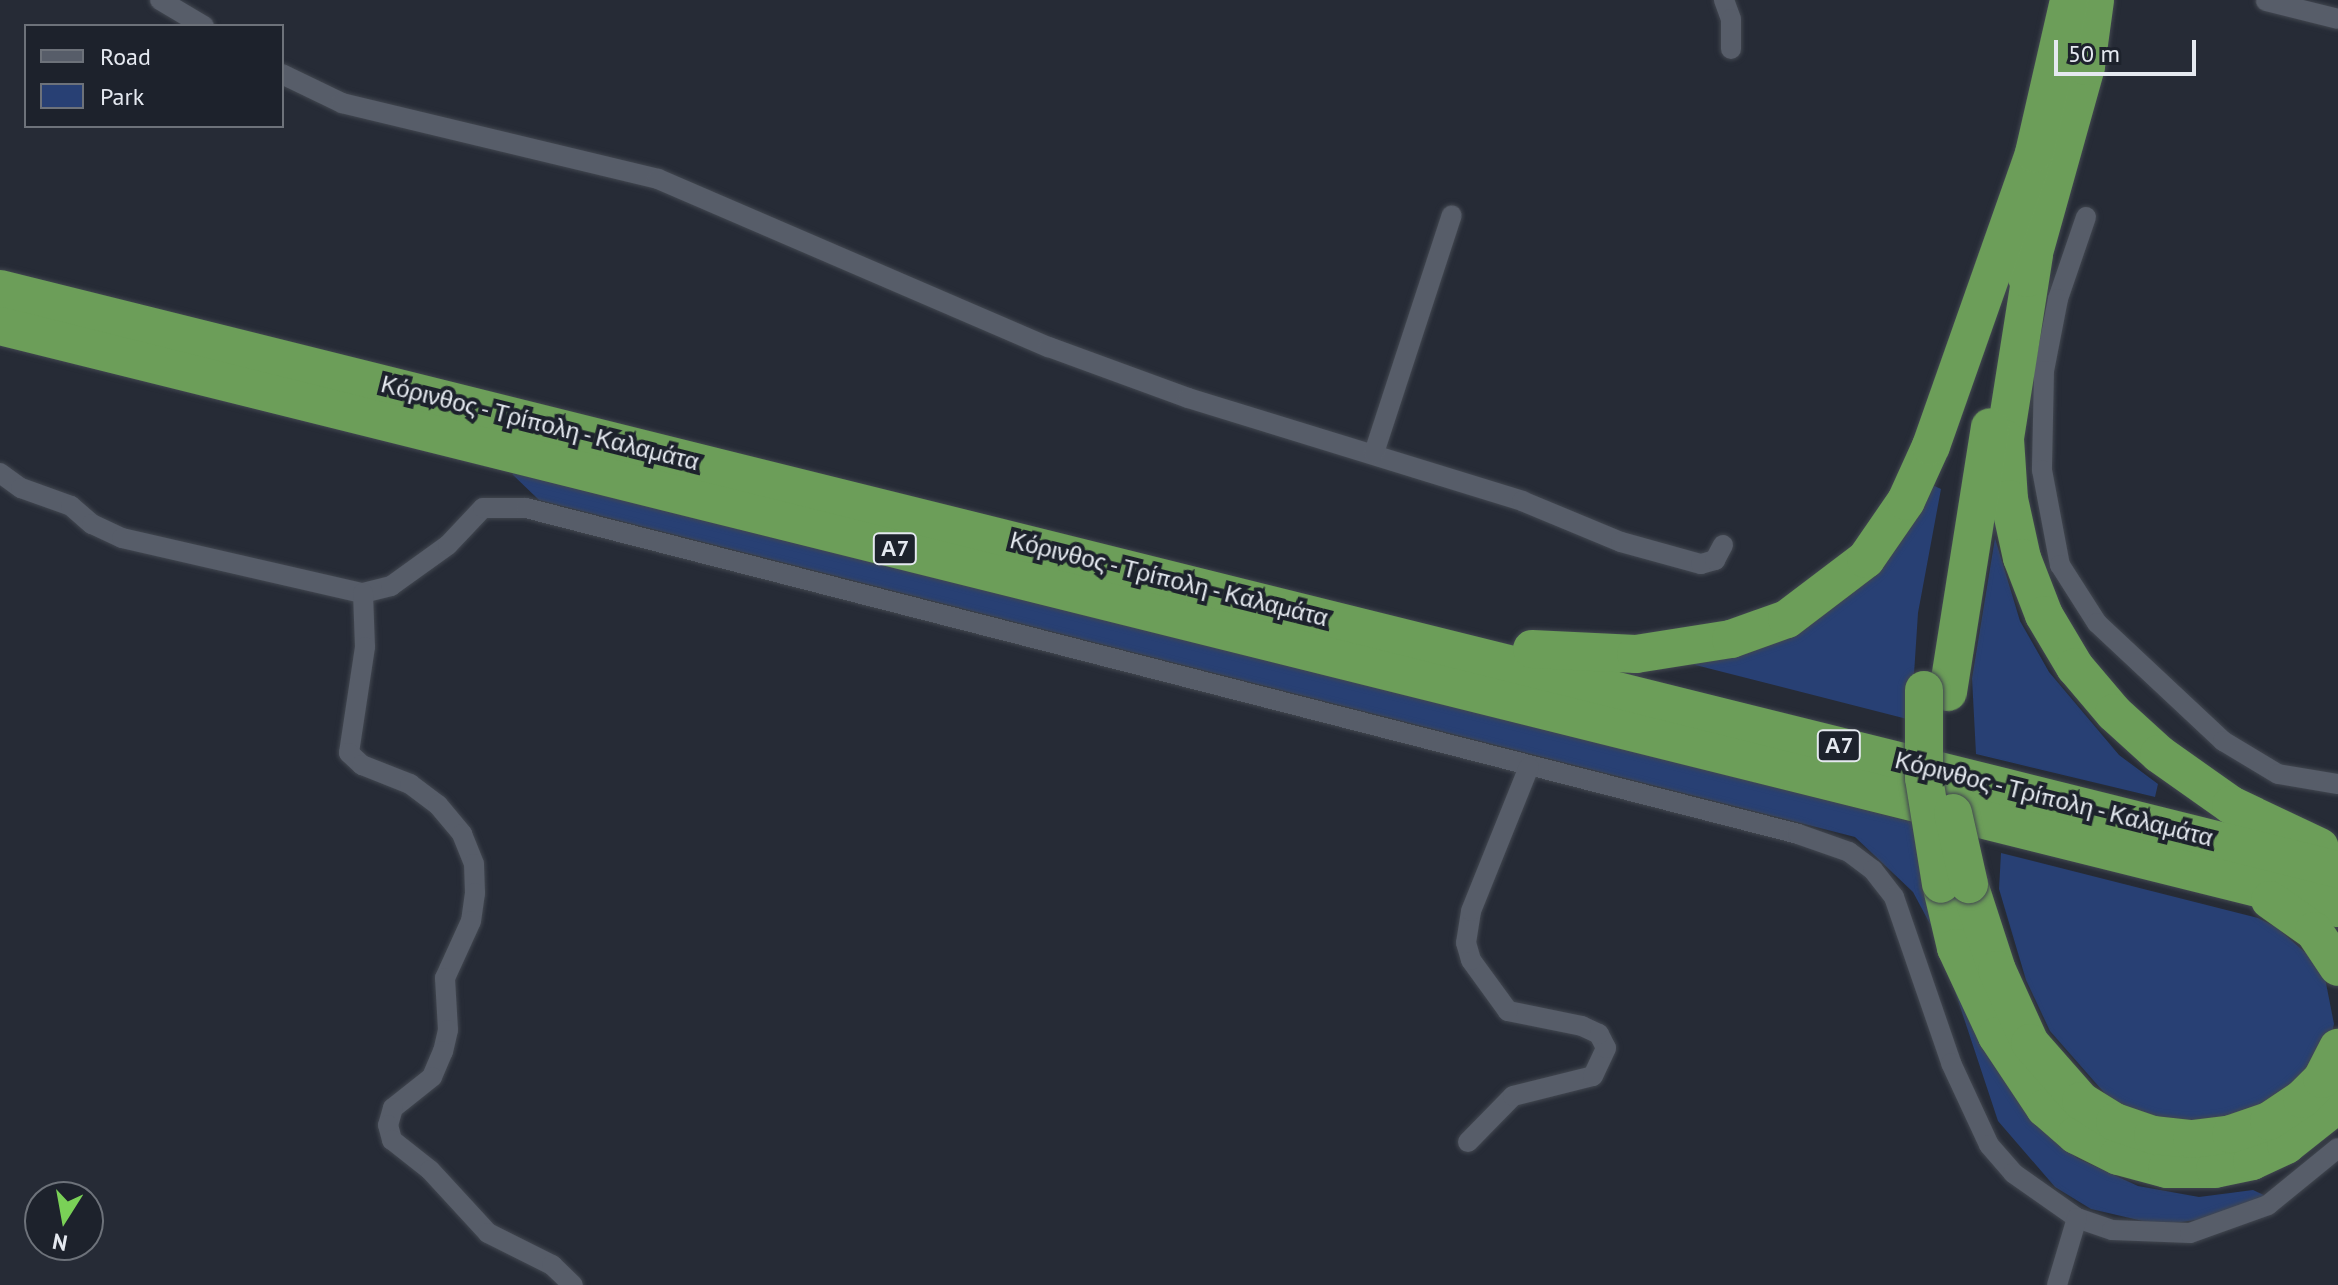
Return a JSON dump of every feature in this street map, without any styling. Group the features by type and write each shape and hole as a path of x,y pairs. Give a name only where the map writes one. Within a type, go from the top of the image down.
{"highway":[{"path":"1339,622 1601,655 1698,646 1787,619 1866,559 1906,501 1931,446 2019,200 2047,107 2069,0"},
{"path":"1936,691 1995,400 2086,66 2095,0"},
{"path":"2019,200 1975,396 1924,778 1955,884 2030,1043 2081,1101 2115,1122 2153,1135 2192,1139 2231,1134 2269,1121 2302,1099 2322,1079 2338,1048"},
{"path":"2034,255 2005,439 2009,499 2022,558 2044,615 2094,690 2159,754 2231,805 2338,855"},
{"name":"Κόρινθος - Τρίπολη - Καλαμάτα","path":"0,289 2338,870"},
{"name":"Κόρινθος - Τρίπολη - Καλαμάτα","path":"0,326 2338,908"},
{"path":"2176,868 2294,913 2314,931 2338,967"},
{"path":"1955,884 1956,948 1997,1036 2045,1108 2076,1135 2118,1156 2167,1169 2215,1169 2252,1161 2286,1145 2338,1104"}],"street":[{"path":"160,0 201,24"},
{"path":"1724,0 1731,19 1731,49"},
{"path":"2266,1 2338,19"},
{"path":"284,75 342,103 689,190 798,243 1037,343 1188,398 1374,453 1696,564 1713,562 1723,545"},
{"path":"1374,453 1452,215"},
{"path":"2086,217 2058,299 2044,371 2042,470 2060,565 2097,623 2223,741 2278,774 2338,784"},
{"path":"0,473 21,488 71,506 92,524 122,538 363,593 391,586 448,545 483,508 512,506 1798,834 1849,852 1873,870 1894,897 1951,1063 1989,1145 2013,1173 2077,1218 2112,1230 2190,1233 2268,1205 2338,1148"},
{"path":"363,593 365,647 349,753 362,765 410,784 438,805 462,834 474,864 475,893 471,921 445,978 448,1030 443,1051 432,1077 393,1108 388,1125 392,1140 430,1170 488,1233 552,1265 573,1285"},
{"path":"1468,1142 1513,1096 1593,1076 1606,1048 1599,1034 1582,1026 1508,1011 1478,971 1466,943 1471,911 1529,767"},
{"path":"2057,1285 2077,1218"}],"green space":[{"path":"520,468 1916,823 2031,1120 2077,1158 2138,1186 2199,1197 2253,1190 2268,1197 2203,1219 2160,1225 2091,1209 2055,1187 1998,1121 1937,937 1913,892 1855,837 539,500 512,474"},
{"path":"1926,482 1941,489 1918,613 1911,720 1660,656 1758,636"},
{"path":"1995,538 2020,621 2049,672 2119,755 2158,784 2155,797 1976,754 1972,678"},
{"path":"2001,853 2258,918 2276,927 2313,959 2325,978 2334,1024 2327,1053 2255,1126 2143,1118 2108,1097 2050,1031 2026,980 1999,889"}]}
